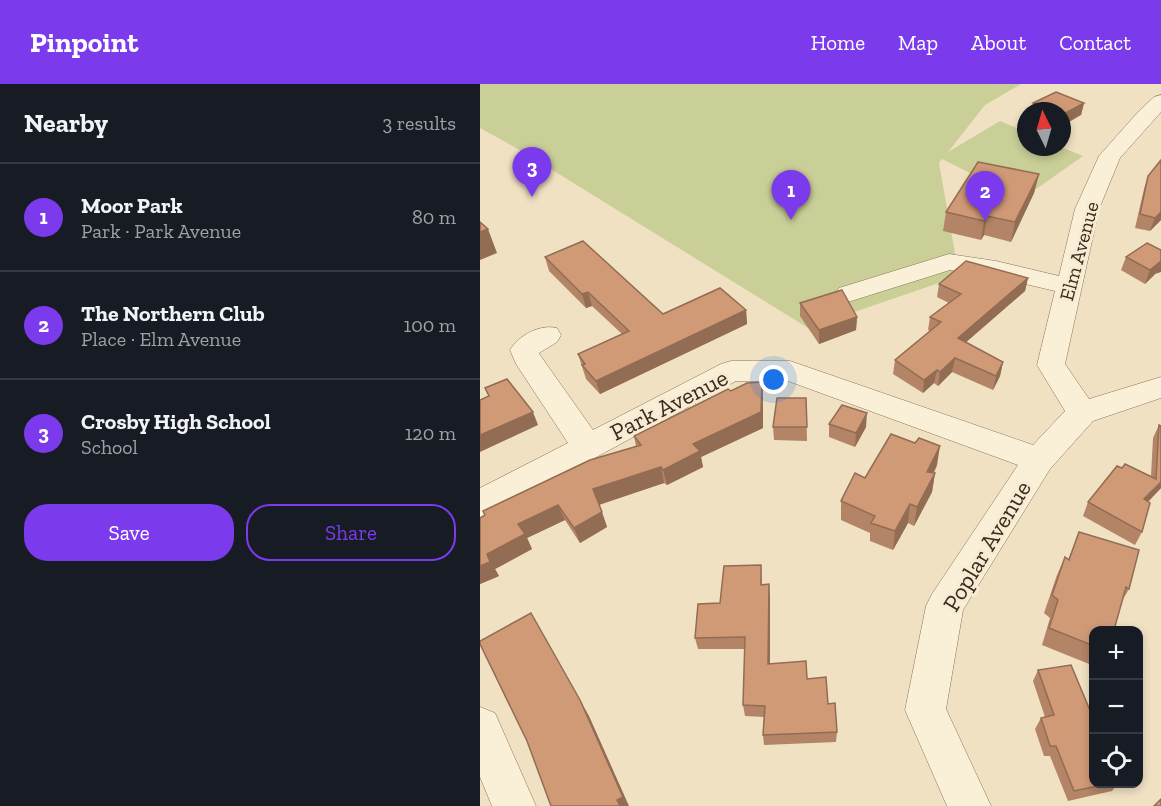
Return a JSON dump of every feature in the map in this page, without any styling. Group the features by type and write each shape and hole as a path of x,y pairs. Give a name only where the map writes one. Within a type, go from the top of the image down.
{"street":[{"name":"Elm Avenue","path":"1082,413 1051,365 1069,286 1088,209 1110,156 1156,113"},
{"path":"848,294 949,262 996,269 1069,286"},
{"path":"547,335 524,350 526,357 588,447"},
{"name":"Park Avenue","path":"480,504 731,371 790,371 1039,460"},
{"name":"Poplar Avenue","path":"969,806 925,710 945,606 1039,460 1082,413 1161,387"},
{"path":"480,727 514,806"}],"green space":[{"path":"480,84 1021,84 985,105 948,152 1000,121 1017,128 1017,156 1071,156 1071,151 1083,156 1022,199 942,159 939,163 959,276 808,328 520,150 480,128"}],"building":[{"path":"1056,92 1084,103 1071,110 1071,102 1035,102"},
{"path":"1161,160 1161,212 1155,218 1140,214 1148,176"},
{"path":"978,162 1039,174 1015,222 987,216 984,221 946,212"},
{"path":"480,222 488,229 480,232"},
{"path":"583,241 663,314 720,288 746,310 596,381 582,365 585,364 578,354 629,331 588,292 582,294 545,257"},
{"path":"1147,243 1161,250 1161,261 1150,270 1126,257"},
{"path":"966,261 1028,278 958,338 1003,362 996,376 955,358 940,372 937,370 924,380 895,360 941,322 930,317 961,294 939,284"},
{"path":"842,290 857,317 819,330 800,303"},
{"path":"507,379 533,412 480,435 480,400 489,396 485,388"},
{"path":"762,382 761,412 693,444 700,451 663,470 661,467 593,489 602,512 574,528 558,505 518,524 525,534 487,554 490,562 480,566 480,518 485,515 483,511 590,460 641,445 634,436 728,389 731,391 747,383"},
{"path":"777,398 806,398 807,427 773,427"},
{"path":"842,405 867,413 856,433 829,424"},
{"path":"1159,425 1161,426 1161,482 1144,499 1150,503 1142,532 1088,502 1117,466 1122,468 1125,464 1156,479"},
{"path":"891,434 915,443 919,438 940,446 927,472 935,473 917,507 910,504 895,531 871,523 875,516 841,501 855,473 865,478"},
{"path":"1079,532 1139,550 1129,589 1126,587 1115,626 1089,626 1089,644 1049,628 1058,600 1052,595 1065,557 1069,560"},
{"path":"761,565 761,585 769,584 768,664 806,661 807,679 826,677 828,704 835,703 837,732 763,735 765,706 743,705 745,637 695,638 698,604 720,603 724,566"},
{"path":"531,613 580,700 623,797 617,800 620,806 551,806 527,741 480,644 480,641"},
{"path":"1071,665 1089,708 1089,788 1074,791 1056,746 1050,746 1041,718 1054,715 1038,670"},
{"path":"1161,799 1161,806 1154,806"}],"place":[{"name":"Crosby High School","path":"532,197"},
{"name":"Moor Park","path":"791,220"},
{"name":"The Northern Club","path":"985,221"}]}
